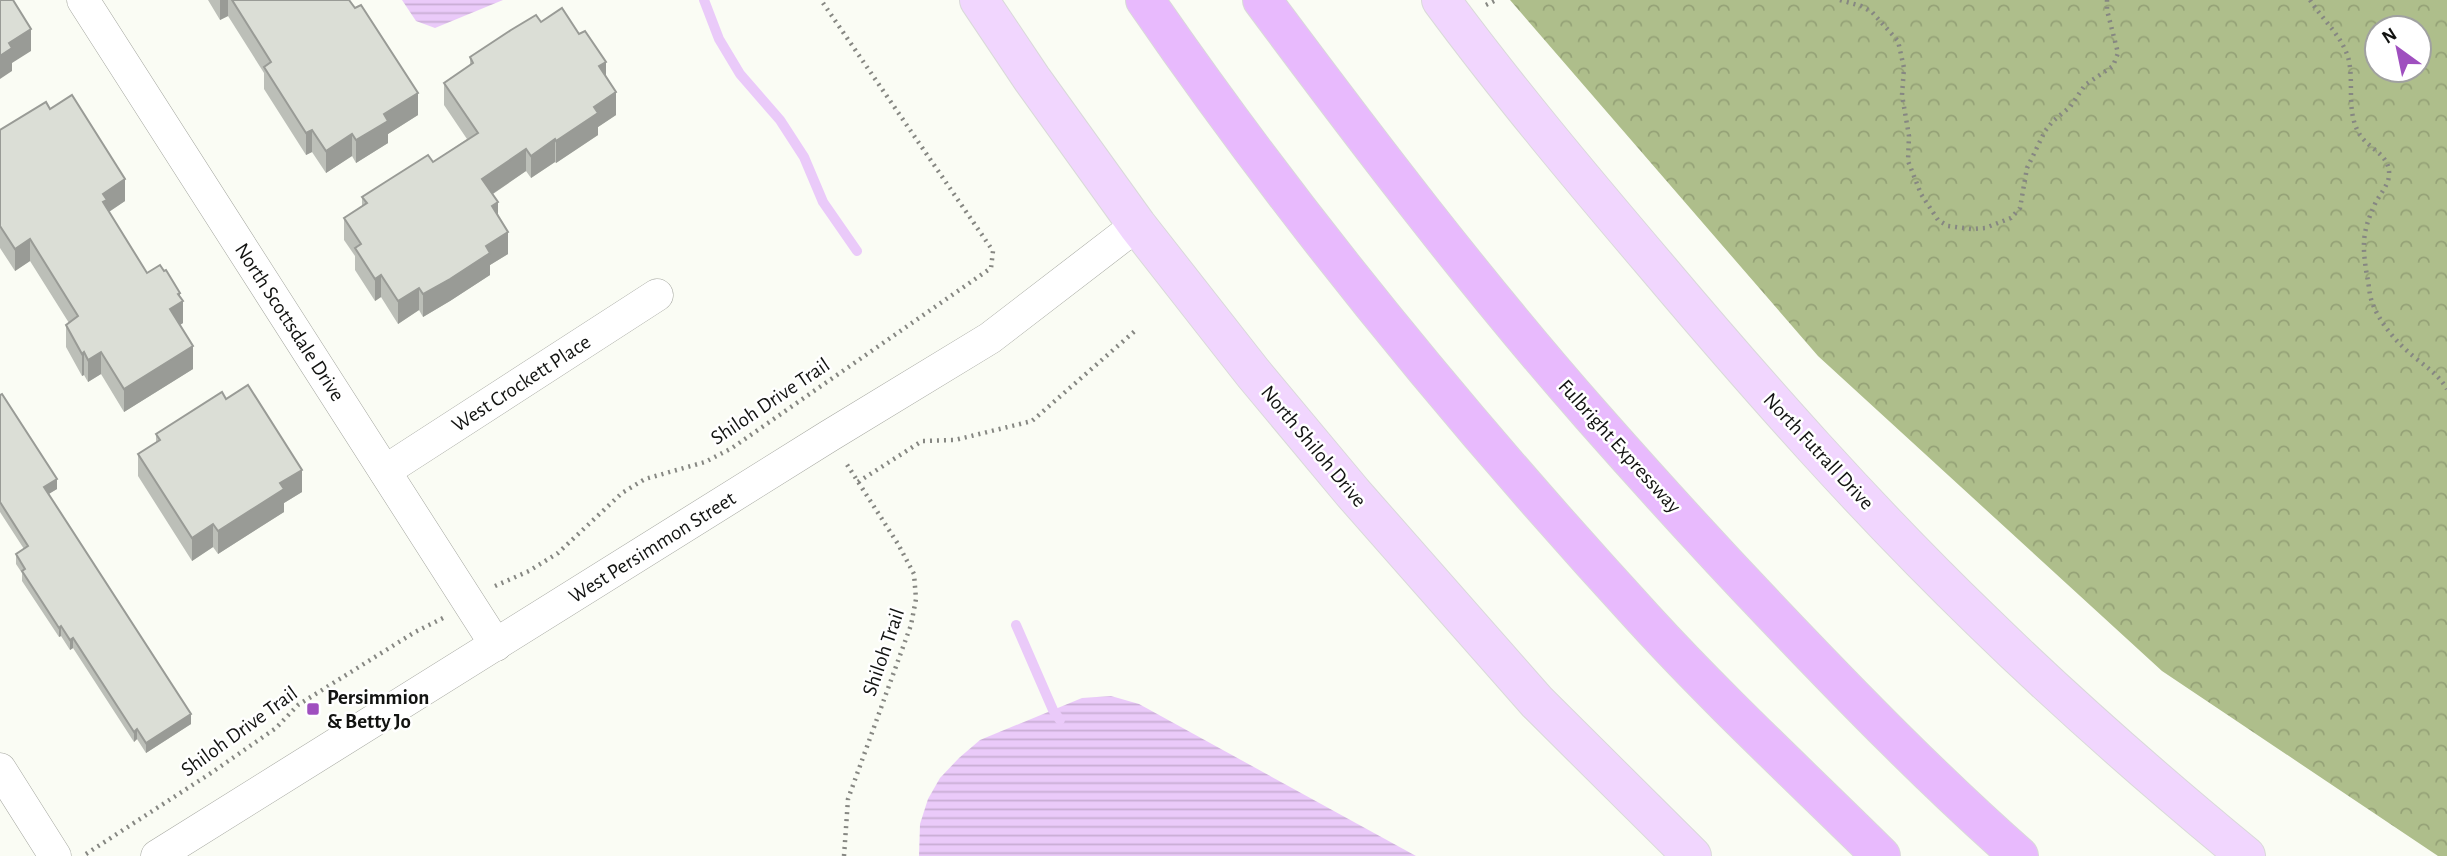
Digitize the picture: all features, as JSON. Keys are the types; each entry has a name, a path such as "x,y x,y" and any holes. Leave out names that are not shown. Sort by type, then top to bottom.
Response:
{"highway":[{"path":"1145,0 1269,171 1380,313 1515,474 1646,621 1881,856"},
{"name":"Fulbright Expressway","path":"1262,0 1457,254 1590,414 1832,676 2019,856"}],"main road":[{"name":"North Shiloh Drive","path":"979,0 1137,225 1253,373 1353,493 1537,702 1692,856"},
{"name":"North Futrall Drive","path":"1441,0 1579,175 1746,372 1890,528 1980,620 2096,727 2246,856"}],"street":[{"name":"North Scottsdale Drive","path":"83,0 496,645"},
{"name":"West Persimmon Street","path":"157,856 990,338 1137,225"},
{"name":"West Crockett Place","path":"385,471 657,295"},
{"path":"0,769 55,856"}],"path":[{"name":"Shiloh Drive Trail","path":"82,856 200,781 276,728 298,705 415,632 558,553 622,493 645,479 705,463 732,448 991,268 993,251 821,0"},
{"path":"1840,0 1872,12 1898,41 1904,68 1902,95 1909,136 1908,161 1932,214 1948,226 1971,229 1986,228 2011,218 2020,208 2027,168 2045,131 2070,107 2085,85 2113,66 2118,52 2107,0"},
{"path":"2310,0 2348,56 2349,96 2359,134 2379,152 2390,173 2362,236 2371,301 2387,329 2412,356 2433,371 2447,389"},
{"path":"858,482 922,441 955,440 1032,421 1136,330"},
{"name":"Shiloh Trail","path":"829,436 898,544 914,574 916,599 911,625 848,799 844,856"}],"green space":[{"path":"1510,0 2447,0 2447,856 2438,856 2162,671 1818,356"}],"shaded area":[{"path":"402,0 503,0 435,28 416,21"},
{"path":"1111,696 1139,704 1416,856 919,856 920,824 928,799 940,778 980,740 1082,698"}],"building":[{"path":"0,0 13,0 31,29 9,43 12,48 0,56"},
{"path":"232,0 349,0 355,8 361,5 418,93 384,114 388,121 356,140 352,134 326,151 312,130 306,133 264,67 271,62"},
{"path":"562,8 579,34 585,31 606,62 599,66 616,92 594,107 598,113 556,141 555,139 531,156 526,149 482,179 498,202 492,206 508,232 486,246 490,253 450,279 423,294 419,288 398,301 381,275 375,279 355,248 361,244 344,218 367,203 362,197 387,181 428,155 433,162 478,133 444,83 473,63 470,57 511,30 536,15 541,22"},
{"path":"72,95 125,179 103,194 107,200 103,202 147,273 160,265 166,270 183,301 170,309 193,346 124,389 101,352 88,360 84,352 82,354 66,325 78,316 30,239 15,249 0,226 0,130 46,102 50,109"},
{"path":"248,385 302,470 280,483 284,489 218,531 213,524 192,538 138,454 160,440 156,434 222,392 226,399"},
{"path":"2,394 57,479 44,487 191,714 146,743 137,729 134,732 73,638 70,640 61,626 59,628 22,571 25,569 16,554 28,546 0,502"}],"waterway":[{"path":"704,0 719,39 740,74 780,120 804,157 823,202 857,251"},
{"path":"1016,625 1053,710 1060,720"}],"place":[{"name":"Persimmion & Betty Jo","path":"313,709"}]}
